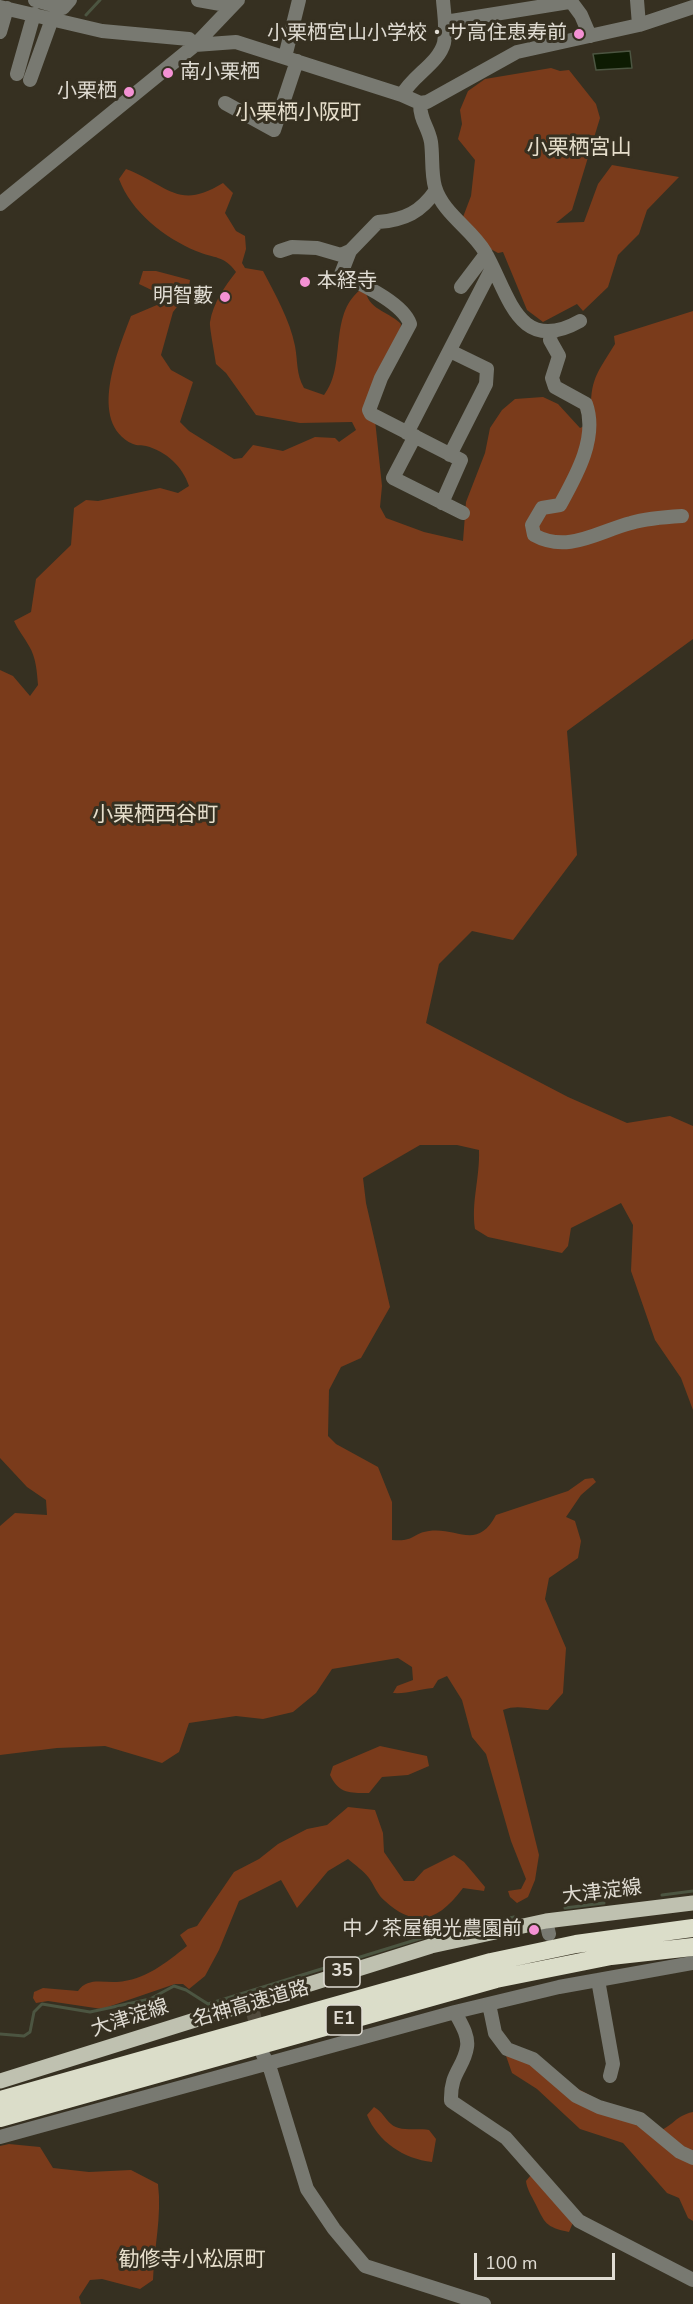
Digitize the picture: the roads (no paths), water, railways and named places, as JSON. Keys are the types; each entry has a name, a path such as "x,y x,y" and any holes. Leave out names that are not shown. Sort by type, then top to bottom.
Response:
{"highway":[{"name":"名神高速道路","path":"0,2100 491,1962 598,1940 693,1928"},
{"name":"名神高速道路","path":"0,2118 496,1978 600,1958 693,1947"}],"main road":[{"name":"大津淀線","path":"0,2081 251,2007 431,1946 693,1903"}],"street":[{"path":"35,0 63,8 70,0"},
{"path":"198,0 235,3"},
{"path":"225,103 274,130 291,59 299,0"},
{"path":"402,95 410,81 433,62 444,45 443,0"},
{"path":"637,0 639,26"},
{"path":"445,22 570,1 581,15 590,36"},
{"path":"0,204 195,45 235,3"},
{"path":"0,32 3,8 102,31 189,39 195,45 236,42 402,95 420,103 427,102 517,52 639,26 693,7"},
{"path":"17,74 34,14"},
{"path":"30,80 52,19"},
{"path":"420,103 420,117 430,138 436,190 456,220 486,254 514,311 525,323 539,331 551,333 561,331 580,321"},
{"path":"280,251 292,247 317,248 341,255 350,251 378,222 412,215 436,190"},
{"path":"350,251 342,274 362,284 406,314 410,324 381,378 369,410 371,414 461,460 442,503"},
{"path":"461,287 486,254"},
{"path":"463,513 393,478 450,351 492,268"},
{"path":"551,333 550,340 559,356 552,378 555,387 586,404 590,416 581,467 560,505 542,508 532,525 534,535 547,543 574,541 598,537 629,523 682,516"},
{"path":"450,351 487,369 486,384 450,455"},
{"path":"0,2137 266,2060 489,2004 559,1983 598,1980 693,1963"},
{"path":"598,1980 613,2064 610,2076"},
{"path":"489,2004 495,2033 507,2049 533,2059 576,2096 640,2120 680,2152 693,2157"},
{"path":"455,2012 466,2036 467,2047 451,2084 451,2101 506,2139 579,2221 693,2280"},
{"path":"266,2060 308,2189 334,2229 365,2266 484,2304"}],"waterway":[{"path":"86,15 100,0"},
{"path":"662,1895 693,1891"},
{"path":"565,1908 604,1903"},
{"path":"0,2034 24,2036 30,2032 34,2012 42,2004 90,2012 150,1999 174,1986 186,1990 208,2004 425,1937 514,1917"}],"tunnel":[{"path":"253,2012 259,2036"}],"place":[{"name":"小栗栖宮山小学校・サ高住恵寿前","path":"579,34"},
{"name":"南小栗栖","path":"168,73"},
{"name":"小栗栖","path":"129,92"},
{"name":"本経寺","path":"305,282"},
{"name":"明智藪","path":"225,297"},
{"name":"中ノ茶屋観光農園前","path":"534,1930"}],"district":[{"name":"小栗栖小阪町","path":"298,114"},
{"name":"小栗栖宮山","path":"579,149"},
{"name":"小栗栖西谷町","path":"155,816"},
{"name":"勧修寺小松原町","path":"192,2261"}]}
